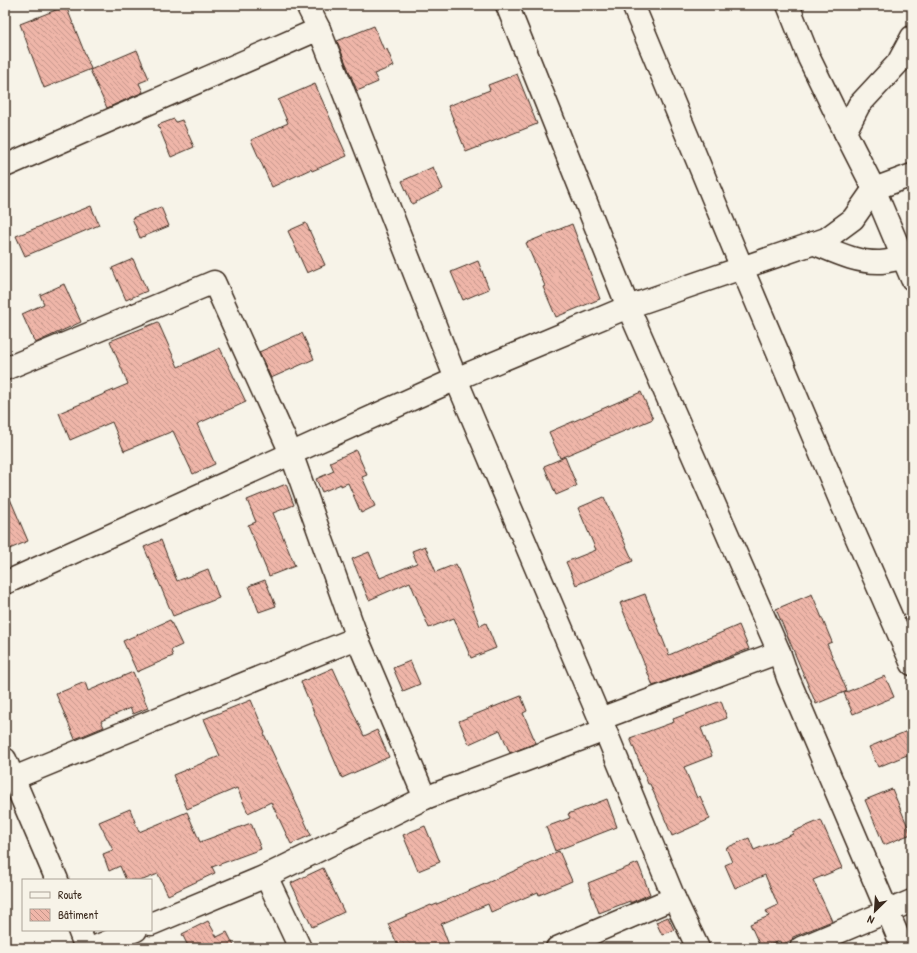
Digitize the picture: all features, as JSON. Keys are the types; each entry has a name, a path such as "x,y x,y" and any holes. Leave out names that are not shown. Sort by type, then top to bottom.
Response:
{"street":[{"path":"307,5 319,29 456,379 603,725 674,898 698,948"},
{"path":"507,5 628,307 779,652 788,678 903,948"},
{"path":"633,5 844,509 912,664"},
{"path":"788,5 809,58 907,257 912,279"},
{"path":"5,166 319,29"},
{"path":"845,132 860,105 898,63 912,37"},
{"path":"5,583 456,379 628,307 826,239 853,219 874,189 912,175"},
{"path":"813,243 854,259 881,262 907,257"},
{"path":"5,369 214,282 291,453 357,638 425,798"},
{"path":"57,879 10,769 181,709 357,638"},
{"path":"152,924 266,876 425,798 779,652"},
{"path":"266,876 300,948"},
{"path":"557,948 674,898"},
{"path":"801,948 912,901"},
{"path":"79,931 86,948"},
{"path":"93,948 134,931"}],"building":[{"path":"66,6 91,69 44,88 20,24"},
{"path":"374,26 384,50 387,49 394,66 374,74 378,82 357,91 337,41"},
{"path":"137,50 149,79 139,83 143,92 107,108 90,70"},
{"path":"517,74 537,124 466,152 448,106 490,90 488,85"},
{"path":"315,84 347,156 312,171 311,169 272,187 251,140 288,123 278,100"},
{"path":"174,119 176,122 182,120 194,147 171,157 158,125"},
{"path":"433,167 443,189 412,204 402,181"},
{"path":"91,206 99,225 25,256 16,236"},
{"path":"161,207 169,226 140,238 132,218"},
{"path":"306,223 325,265 307,273 288,231"},
{"path":"572,224 600,299 556,317 543,287 545,286 526,243"},
{"path":"133,259 147,291 126,300 112,268"},
{"path":"478,261 489,289 463,300 451,272"},
{"path":"64,284 81,322 35,343 22,314 44,304 40,295"},
{"path":"158,322 178,367 220,348 246,402 197,424 215,464 193,474 173,431 124,451 112,422 70,440 59,413 128,384 110,341"},
{"path":"302,333 314,359 271,378 259,352"},
{"path":"641,392 653,419 560,458 549,432"},
{"path":"356,450 367,475 362,477 375,506 361,513 348,483 341,486 341,484 322,492 316,479 334,471 330,462"},
{"path":"565,457 577,486 556,495 544,466"},
{"path":"286,484 294,505 273,513 295,566 269,576 248,525 256,522 247,500"},
{"path":"5,487 28,541 5,551"},
{"path":"604,497 633,561 576,585 566,562 596,550 578,508"},
{"path":"161,540 177,581 208,569 219,598 173,616 144,547"},
{"path":"425,546 436,572 456,564 480,626 486,623 496,648 471,658 454,618 429,628 410,582 369,600 352,559 369,552 380,578 417,563 412,551"},
{"path":"265,580 276,606 259,612 249,586"},
{"path":"645,594 669,655 739,625 749,649 653,686 620,603"},
{"path":"812,594 832,642 827,644 847,691 816,704 776,609"},
{"path":"170,620 182,645 171,650 173,656 137,672 123,641"},
{"path":"410,661 420,684 403,691 393,668"},
{"path":"333,668 364,736 377,730 389,757 342,778 301,682"},
{"path":"133,672 148,708 133,714 130,708 101,721 104,727 75,739 56,694 85,682 88,691"},
{"path":"885,676 894,697 853,714 844,693"},
{"path":"521,696 527,711 523,713 536,743 510,753 500,730 469,744 459,721"},
{"path":"251,700 265,733 264,734 311,835 291,844 271,802 248,813 237,788 187,809 173,775 220,756 204,719"},
{"path":"721,701 727,718 701,728 712,756 684,767 697,798 700,796 710,819 672,836 650,784 648,784 630,738 674,722 673,719"},
{"path":"912,729 912,753 878,767 869,747"},
{"path":"892,789 911,834 884,845 865,800"},
{"path":"607,799 617,827 555,851 546,827 570,818 568,814"},
{"path":"130,809 139,832 187,812 200,842 251,823 261,849 212,867 215,873 168,895 158,874 146,879 126,879 120,866 109,871 103,854 113,850 99,822"},
{"path":"821,820 842,868 813,880 832,921 793,937 792,940 781,945 780,941 761,948 750,924 769,916 766,911 778,905 765,875 735,888 725,865 732,862 726,848 749,838 754,850 793,834 792,832"},
{"path":"425,826 440,862 418,871 403,835"},
{"path":"559,851 572,881 539,895 538,892 491,912 488,904 441,924 450,948 399,948 388,924 431,905 432,906 478,887"},
{"path":"638,863 650,894 630,903 630,901 599,913 588,883"},
{"path":"323,868 344,912 312,927 291,883"},
{"path":"668,917 674,930 662,935 656,922"},
{"path":"208,921 217,937 227,932 235,948 189,948 182,934"}]}
